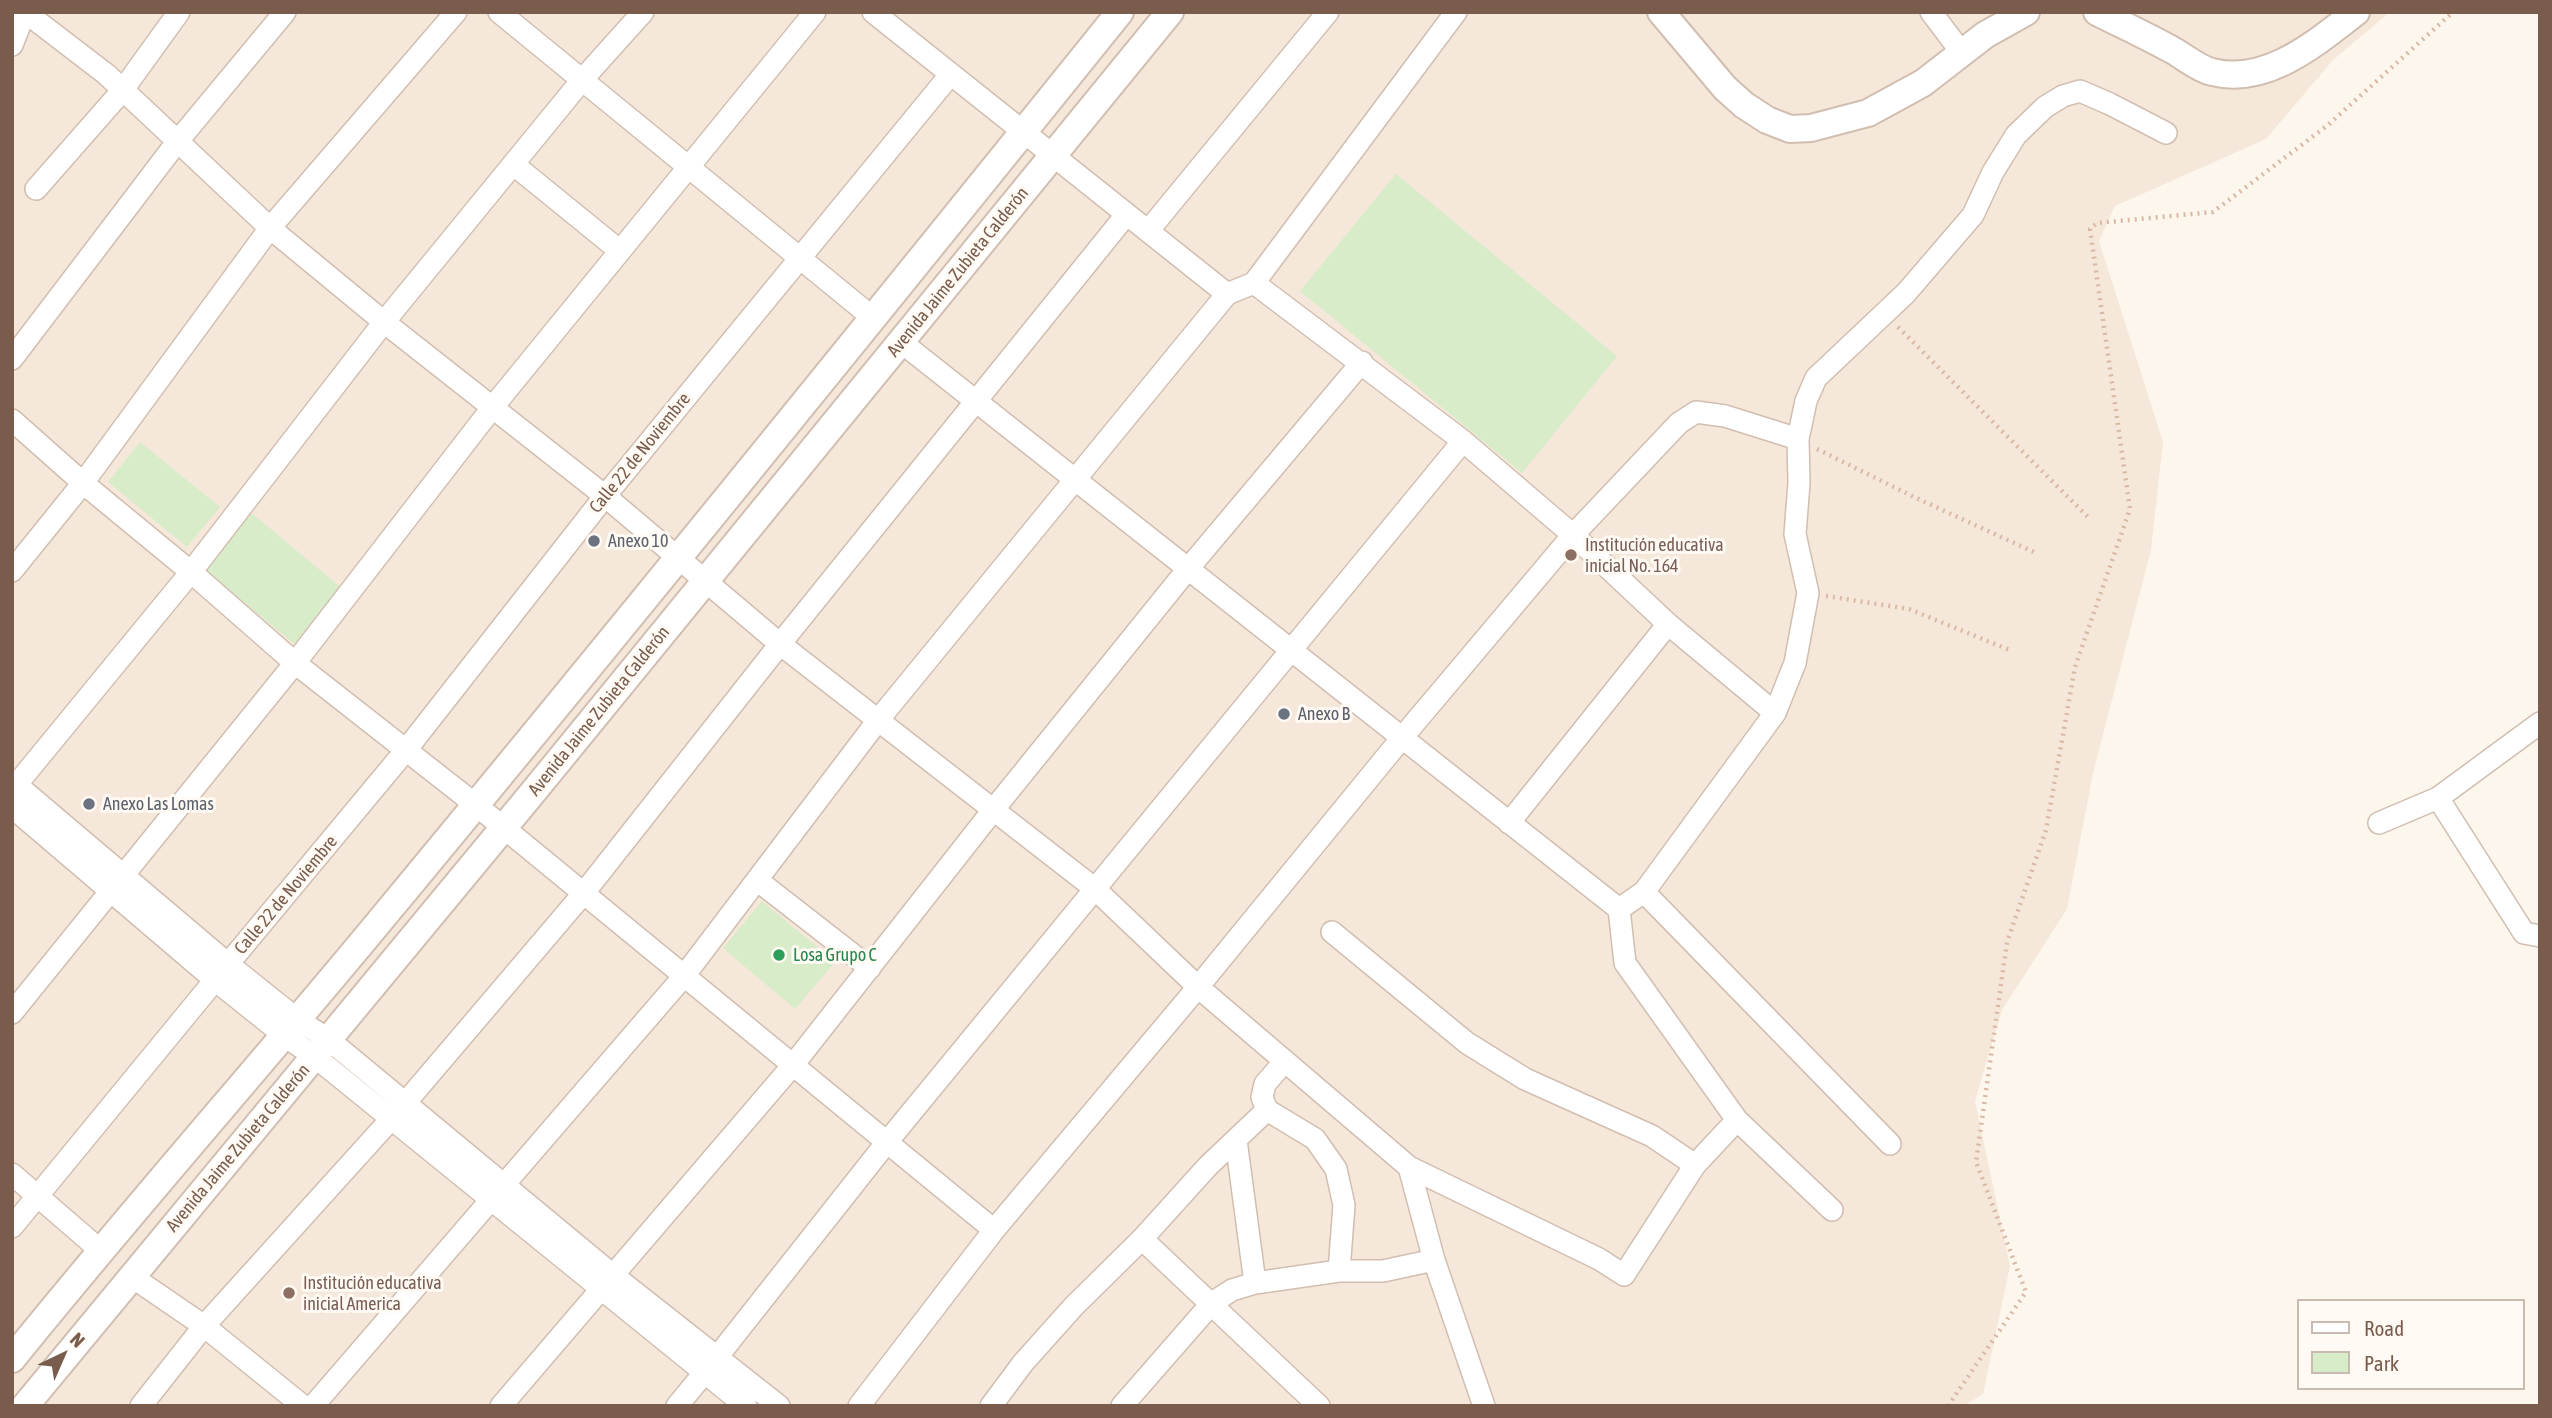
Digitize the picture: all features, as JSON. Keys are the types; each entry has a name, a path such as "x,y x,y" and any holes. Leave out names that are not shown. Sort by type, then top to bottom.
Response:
{"street":[{"path":"12,45 25,12 49,19 122,91 270,228 384,322 605,496 780,644 1094,888 1198,987 1409,1167 1600,1259 1624,1275 1695,1165 1737,1120"},
{"path":"36,189 122,91 179,12"},
{"path":"12,359 177,142 285,12"},
{"path":"12,571 83,484 270,228 456,12"},
{"path":"499,12 872,317"},
{"path":"222,972 124,873 15,782 191,572 384,322 582,80 643,12"},
{"path":"12,1013 295,663 492,408 815,12"},
{"path":"873,12 1227,294"},
{"name":"Avenida Jaime Zubieta Calderón","path":"12,1359 100,1250 291,1028 476,805 1120,12"},
{"name":"Avenida Jaime Zubieta Calderón","path":"25,1406 504,828 1170,12"},
{"path":"1148,231 1328,12"},
{"path":"313,1406 684,976 879,719 1227,294 1254,282 1456,12"},
{"path":"1661,12 1725,88 1767,120 1790,129 1811,128 1868,113 1923,83 1985,35 2026,12"},
{"path":"1931,12 1962,52"},
{"path":"2097,12 2140,32 2211,72 2245,74 2275,65 2305,51 2357,12"},
{"name":"Calle 22 de Noviembre","path":"12,1227 406,750 605,496 950,75"},
{"path":"1619,909 1644,892 1775,713 1795,663 1808,593 1795,534 1799,483 1798,439 1806,401 1816,378 1906,293 1973,215 1993,172 2015,135 2045,107 2063,96 2080,91 2166,133"},
{"path":"513,164 620,251"},
{"path":"406,1102 583,894 780,644 1126,215"},
{"path":"1254,282 1464,441 1573,535 1668,624 1775,713"},
{"path":"901,342 1619,909 1625,963 1737,1120 1832,1210"},
{"path":"501,1406 793,1065 1187,569 1362,362"},
{"path":"859,1406 994,1230 1198,987 1401,738 1573,535 1679,423 1696,412 1725,416 1798,439"},
{"path":"12,420 83,484 191,572 295,663 476,805 994,1230"},
{"path":"677,1406 1094,888 1464,441"},
{"path":"1509,824 1668,624"},
{"path":"2379,823 2438,798 2540,723"},
{"path":"2438,798 2524,933 2540,936"},
{"path":"12,807 110,891 222,972 291,1028 406,1102 499,1192 608,1282 712,1364 779,1406"},
{"path":"757,880 870,968"},
{"path":"1644,892 1890,1144"},
{"path":"1332,932 1467,1043 1525,1079 1652,1136 1695,1165"},
{"path":"321,1047 392,1118 499,1192"},
{"path":"1285,1061 1265,1084 1262,1097 1267,1110 1315,1139 1336,1169 1344,1205 1339,1271"},
{"path":"991,1406 1023,1363 1074,1306 1267,1110"},
{"path":"141,1406 204,1326 392,1118"},
{"path":"1236,1140 1255,1283"},
{"path":"1409,1167 1434,1260 1484,1406"},
{"path":"12,1174 100,1250"},
{"path":"1142,1239 1319,1406"},
{"path":"1122,1406 1212,1303 1232,1290 1255,1283 1339,1271 1383,1271 1434,1260"},
{"path":"131,1276 204,1326 303,1406"},
{"path":"712,1364 746,1406"}],"path":[{"path":"1948,1406 2026,1292 1976,1162 2007,942 2046,830 2075,667 2130,509 2090,229 2097,223 2213,212 2328,125 2453,12"},
{"path":"1885,314 2088,517"},
{"path":"1798,439 1914,497 2036,552"},
{"path":"1808,593 1909,609 2012,651"}],"shaded area":[{"path":"12,12 2390,12 2333,60 2266,139 2115,206 2099,241 2163,442 2151,550 2093,773 2067,909 2002,1010 1975,1101 2010,1266 1983,1394 1964,1406 12,1406"}],"green space":[{"path":"1396,174 1617,356 1522,473 1300,291"},
{"path":"140,442 220,507 187,547 108,482"},
{"path":"249,511 344,590 297,646 202,568"},
{"name":"Losa Grupo C","path":"762,901 835,962 795,1009 723,948"}],"place":[{"name":"Anexo 10","path":"594,541"},
{"name":"Institución educativa inicial No. 164","path":"1571,555"},
{"name":"Anexo B","path":"1284,714"},
{"name":"Anexo Las Lomas","path":"89,804"},
{"name":"Losa Grupo C","path":"779,955"},
{"name":"Institución educativa inicial America","path":"289,1293"}]}
